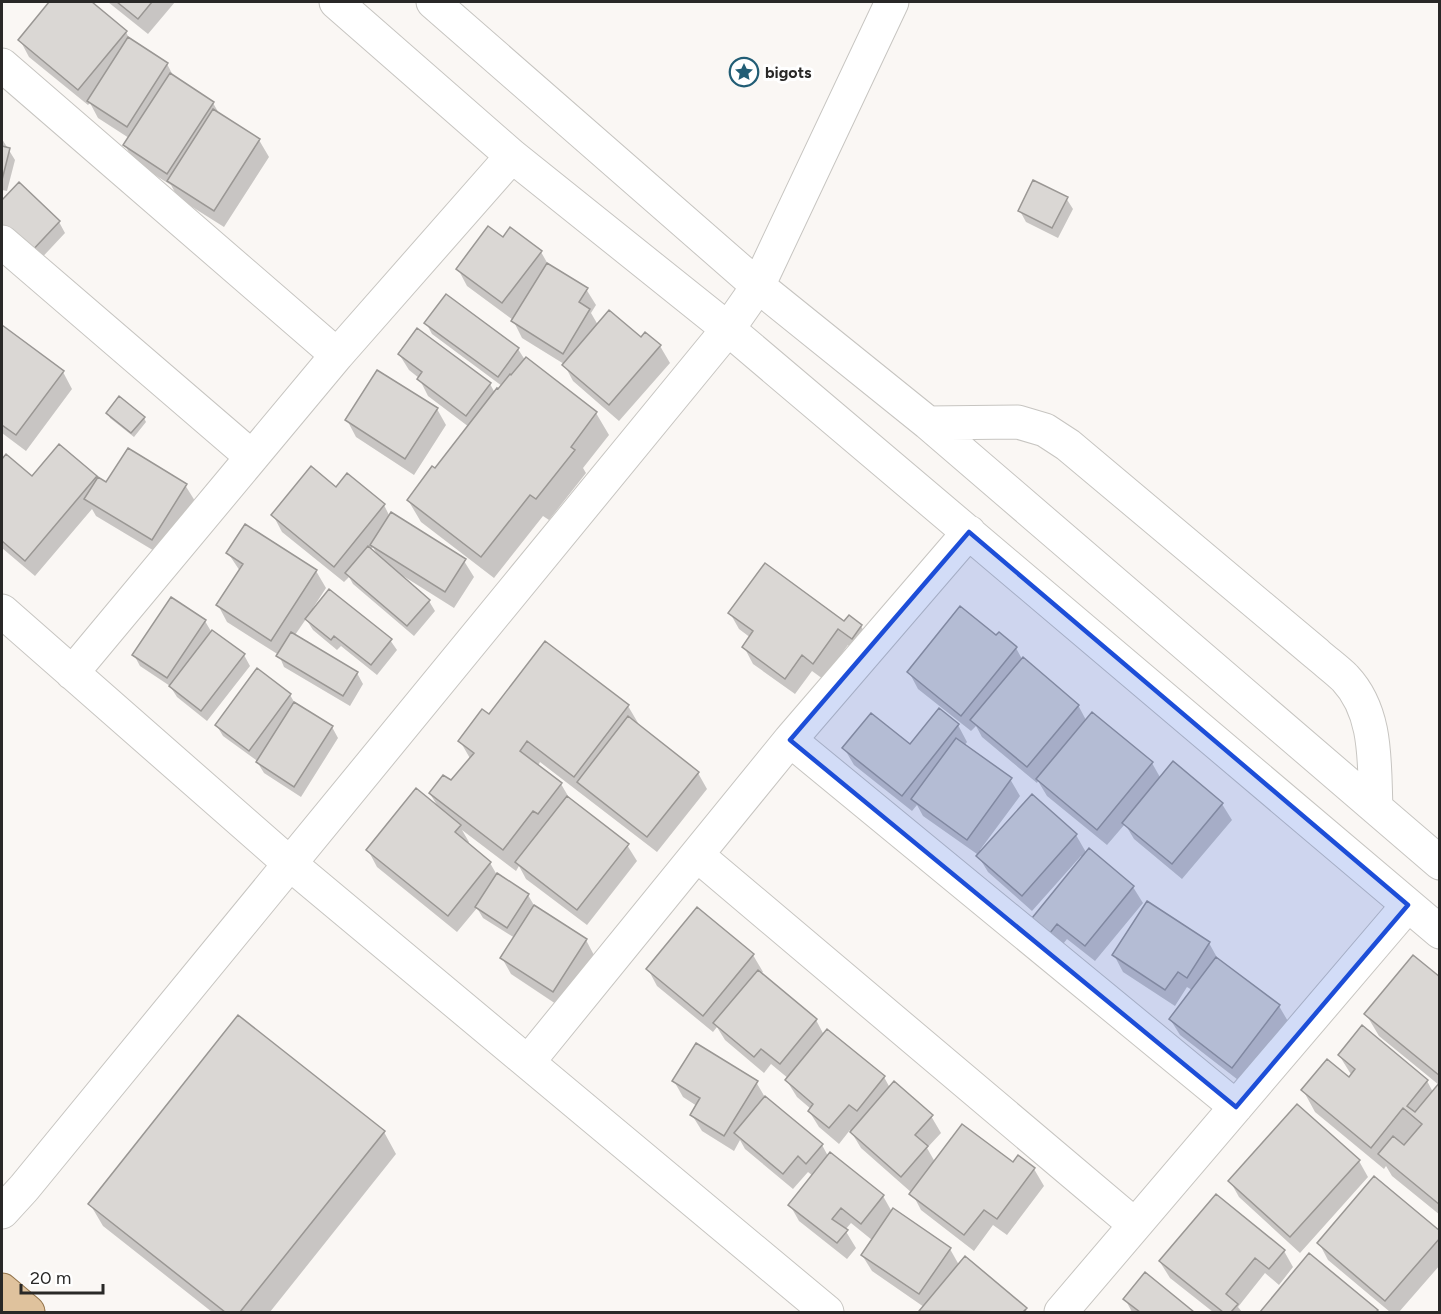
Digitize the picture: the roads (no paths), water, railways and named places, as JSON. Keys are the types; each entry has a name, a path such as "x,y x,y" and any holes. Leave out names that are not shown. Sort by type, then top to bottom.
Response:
{"main road":[{"path":"2,1290 28,1312"}],"street":[{"path":"336,2 512,156 728,329 1440,932"},
{"path":"433,2 758,286 928,423 1440,863"},
{"path":"2,1212 728,329 758,286 892,2"},
{"path":"2,64 337,356"},
{"path":"72,673 337,356 512,156"},
{"path":"2,242 252,457"},
{"path":"928,423 1018,422 1045,430 1068,446 1331,666 1346,679 1362,703 1372,729 1376,808"},
{"path":"528,1062 790,740 969,532"},
{"path":"2,611 289,862 827,1312"},
{"path":"790,740 1236,1107"},
{"path":"697,855 1135,1225"},
{"path":"1061,1312 1408,905"}],"place":[{"name":"bigots","path":"744,72"}]}
